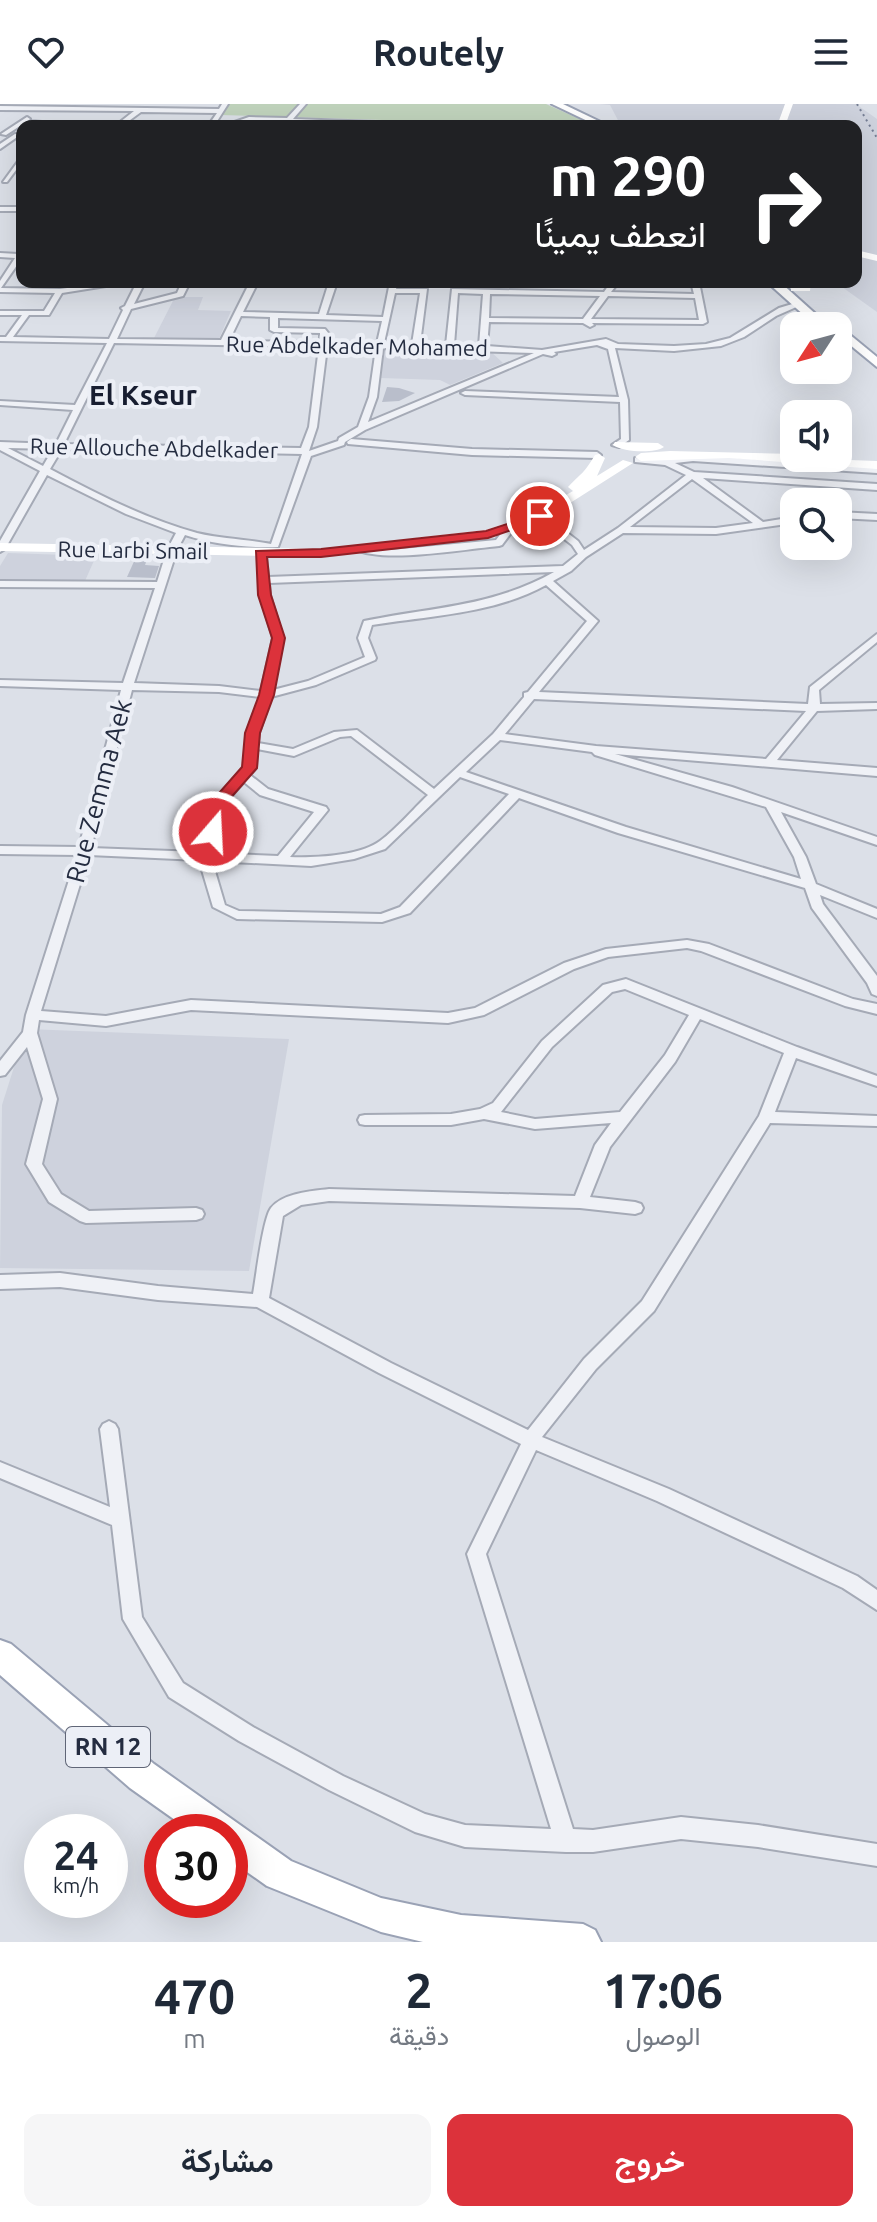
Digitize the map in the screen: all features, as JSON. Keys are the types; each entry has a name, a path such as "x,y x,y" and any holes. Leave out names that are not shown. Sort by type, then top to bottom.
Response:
{"main road":[{"path":"556,104 592,120"},
{"path":"786,288 808,312"},
{"path":"787,288 817,312"},
{"path":"852,341 877,363"},
{"path":"852,352 877,373"},
{"path":"270,550 335,546 495,526 529,514 590,477 600,449 617,445 780,453"},
{"path":"270,550 360,549 509,529 540,516 635,460 637,449 617,445"},
{"path":"598,456 611,463 679,453 877,465"},
{"path":"852,460 877,465"},
{"name":"Rue Larbi Smail","path":"0,548 270,550"},
{"name":"RN 12","path":"0,1655 142,1776 196,1814"},
{"path":"248,1852 279,1874 381,1915 461,1933 583,1942"}],"street":[{"path":"0,108 45,109 78,104"},
{"path":"288,120 303,104"},
{"path":"60,106 222,106"},
{"path":"127,120 146,108"},
{"path":"25,120 45,109"},
{"path":"16,126 4,134 16,135"},
{"path":"16,262 0,288 60,291 82,288"},
{"path":"0,548 59,446 137,288"},
{"path":"125,308 180,294 183,288"},
{"path":"224,343 251,288"},
{"path":"322,317 331,288"},
{"path":"362,428 373,397 379,350 393,288"},
{"path":"405,288 424,291 416,346"},
{"path":"585,321 611,288"},
{"path":"487,320 703,322 696,288"},
{"path":"345,442 362,428 547,353 608,344 722,338 767,313 783,288"},
{"path":"0,313 46,313 60,291"},
{"path":"450,347 455,291 698,296"},
{"path":"483,348 487,292"},
{"path":"608,344 722,343 751,330 782,307 799,304"},
{"path":"4,339 27,313"},
{"path":"238,314 387,319"},
{"path":"274,315 274,330 322,331 325,334 324,345 316,386 313,427 270,550 265,595 278,638 266,695 253,733 250,768 220,801 204,856 215,900 224,911 237,915 382,918 405,910 419,899 517,793"},
{"path":"585,321 608,344 624,400 625,440 617,445"},
{"name":"Rue Abdelkader Mohamed","path":"4,339 416,346 547,353"},
{"path":"345,442 465,393 547,353"},
{"path":"465,393 624,400"},
{"path":"0,403 79,408"},
{"path":"345,442 472,452 598,456"},
{"name":"Rue Allouche Abdelkader","path":"0,446 305,452 345,442"},
{"path":"0,446 148,521 229,545 270,550"},
{"path":"635,460 666,462 693,458 877,465"},
{"path":"666,462 692,475 762,525"},
{"path":"0,683 219,689 266,695 366,663 371,658 363,638 368,623 499,602 548,582 692,475 877,487"},
{"path":"540,516 575,543 583,555"},
{"path":"852,516 877,517"},
{"path":"621,530 716,531 780,522"},
{"name":"Rue Zemma Aek","path":"30,1033 84,851 127,688 172,550 181,533"},
{"path":"265,580 568,569"},
{"path":"0,850 311,862 354,855 381,846 497,736 528,695 593,621 548,582"},
{"path":"0,584 160,585"},
{"path":"770,762 814,708 814,689 877,637"},
{"path":"528,695 814,708 877,706"},
{"path":"252,745 294,753 338,734 353,732 435,795"},
{"path":"497,736 596,749 877,772"},
{"path":"596,749 599,753 728,790 877,841"},
{"path":"459,773 622,830 808,885 877,914"},
{"path":"245,777 264,792 322,810 281,860"},
{"path":"772,807 800,857 817,905 874,982 877,991"},
{"path":"33,1015 106,1021 191,1005 448,1018 479,1012 593,957 619,950 687,944 704,947 850,1003 877,1009"},
{"path":"486,1114 498,1107 547,1044 608,988 636,986 792,1051 877,1081"},
{"path":"580,1202 603,1145 670,1058 697,1012"},
{"path":"0,1071 30,1033"},
{"path":"30,1033 50,1099 34,1164 55,1198 86,1217 196,1214"},
{"path":"566,1841 476,1554 537,1429 590,1364 648,1306 766,1117 792,1051"},
{"path":"365,1120 456,1118 486,1114 535,1124 623,1117"},
{"path":"766,1117 877,1121"},
{"path":"260,1301 276,1213 286,1203 297,1199 329,1195 580,1202 635,1208"},
{"path":"0,1282 60,1280 158,1293 260,1301 385,1368 533,1441 663,1495 850,1582 877,1601"},
{"path":"109,1429 133,1619 176,1690 272,1748 423,1824 465,1836 593,1841 681,1828 758,1836 877,1855"},
{"path":"0,1470 121,1520"}],"shaded area":[{"path":"600,104 856,104 877,119 877,312 843,288 862,288 862,120 618,120 610,105"},
{"path":"175,297 203,297 198,310 231,311 218,341 153,340"},
{"path":"384,349 490,351 503,363 450,385 440,380 381,378"},
{"path":"8,553 96,556 85,581 0,580 0,566"},
{"path":"26,1029 289,1039 249,1271 0,1268 2,1105"}],"green space":[{"path":"230,104 546,104 582,120 381,120 220,115"}],"building":[{"path":"387,387 415,393 399,401 382,402"},
{"path":"136,557 148,557 145,565 159,566 155,578 127,577"}],"railway":[{"path":"857,104 877,138"}],"district":[{"name":"El Kseur","path":"143,395"}],"route":[{"path":"213,832 220,801 250,768 253,733 259,722 278,638 265,595 261,553 321,553 488,534 540,516"}]}
